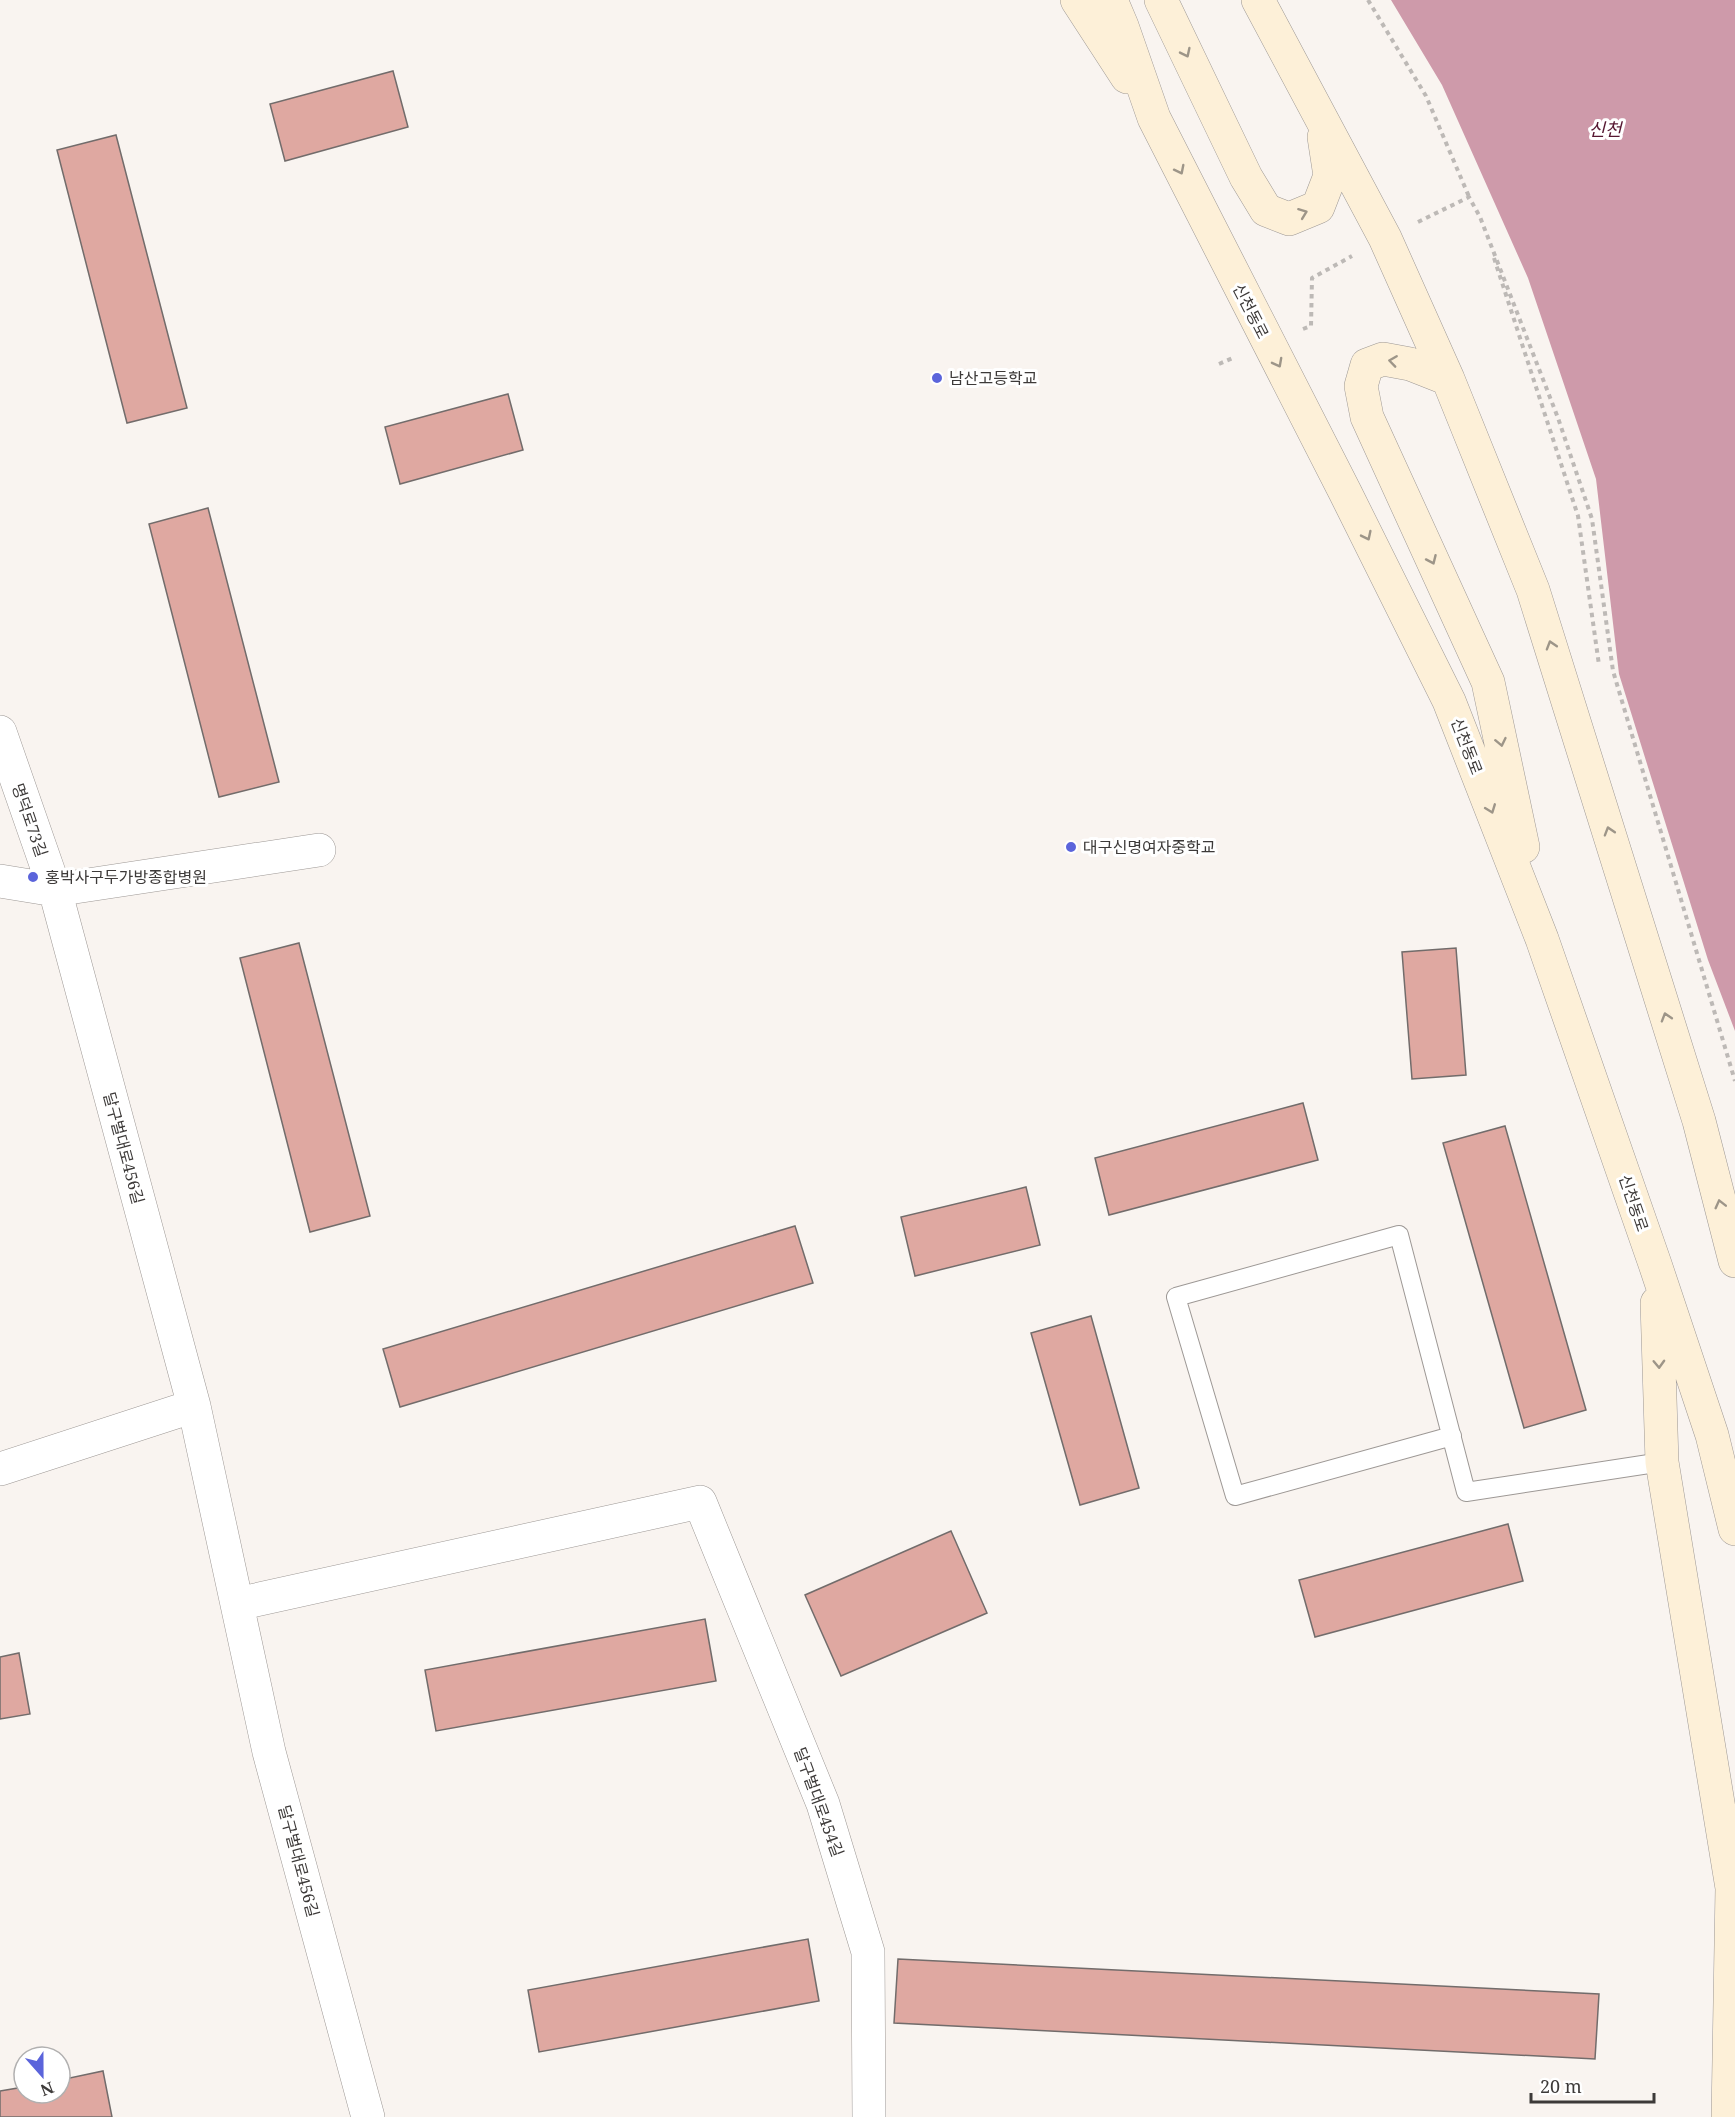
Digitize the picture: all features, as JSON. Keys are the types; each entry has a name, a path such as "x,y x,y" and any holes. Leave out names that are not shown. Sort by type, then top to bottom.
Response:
{"main road":[{"path":"1077,0 1154,118"},
{"name":"신천동로","path":"1111,0 1154,118 1449,701 1542,939 1655,1264 1712,1435 1735,1529"},
{"path":"1161,0 1246,177 1266,210 1289,219 1318,207 1330,176 1320,116"},
{"path":"1258,0 1385,238 1448,379 1533,590 1699,1121 1735,1261"},
{"path":"1448,379 1410,364 1383,359 1367,366 1361,386 1367,417 1488,682 1542,939"},
{"path":"1655,1264 1662,1462 1732,1888 1732,2060 1728,2117"}],"street":[{"name":"명덕로73길","path":"0,732 54,890"},
{"path":"0,881 54,890 319,850"},
{"name":"달구벌대로456길","path":"54,890 194,1406 269,1752 368,2117"},
{"path":"0,1469 194,1406"},
{"name":"달구벌대로454길","path":"237,1604 700,1502 823,1804 868,1952 869,2117"}],"lane":[{"path":"1452,1436 1235,1496 1176,1297 1399,1235 1452,1436 1466,1492 1662,1462"}],"path":[{"path":"1368,0 1426,96 1468,197 1480,217 1578,516 1600,675"}],"water":[{"name":"신천","path":"1391,0 1735,0 1735,1031 1708,960 1619,674 1596,479 1528,278 1442,85"}],"building":[{"path":"393,71 408,127 285,161 270,104"},
{"path":"116,135 187,408 127,423 57,150"},
{"path":"508,394 523,450 400,484 385,427"},
{"path":"208,508 279,782 219,797 149,524"},
{"path":"299,943 370,1216 310,1232 240,958"},
{"path":"1456,948 1466,1075 1412,1079 1402,952"},
{"path":"1303,1103 1318,1160 1109,1215 1095,1158"},
{"path":"1505,1126 1586,1410 1524,1428 1443,1143"},
{"path":"1026,1187 1040,1245 915,1276 901,1217"},
{"path":"795,1226 813,1283 400,1407 383,1349"},
{"path":"1091,1316 1139,1488 1080,1505 1031,1333"},
{"path":"1508,1524 1523,1581 1315,1637 1299,1580"},
{"path":"951,1531 987,1613 841,1676 805,1595"},
{"path":"705,1619 716,1681 436,1731 425,1670"},
{"path":"19,1653 30,1714 0,1719 0,1657"},
{"path":"808,1939 819,2001 539,2052 528,1990"},
{"path":"898,1959 1599,1994 1595,2059 894,2023"},
{"path":"103,2071 112,2117 0,2117 0,2091 12,2089 12,2105 72,2105 72,2077"}],"place":[{"name":"남산고등학교","path":"937,378"},
{"name":"대구신명여자중학교","path":"1071,847"},
{"name":"홍박사구두가방종합병원","path":"33,877"}]}
